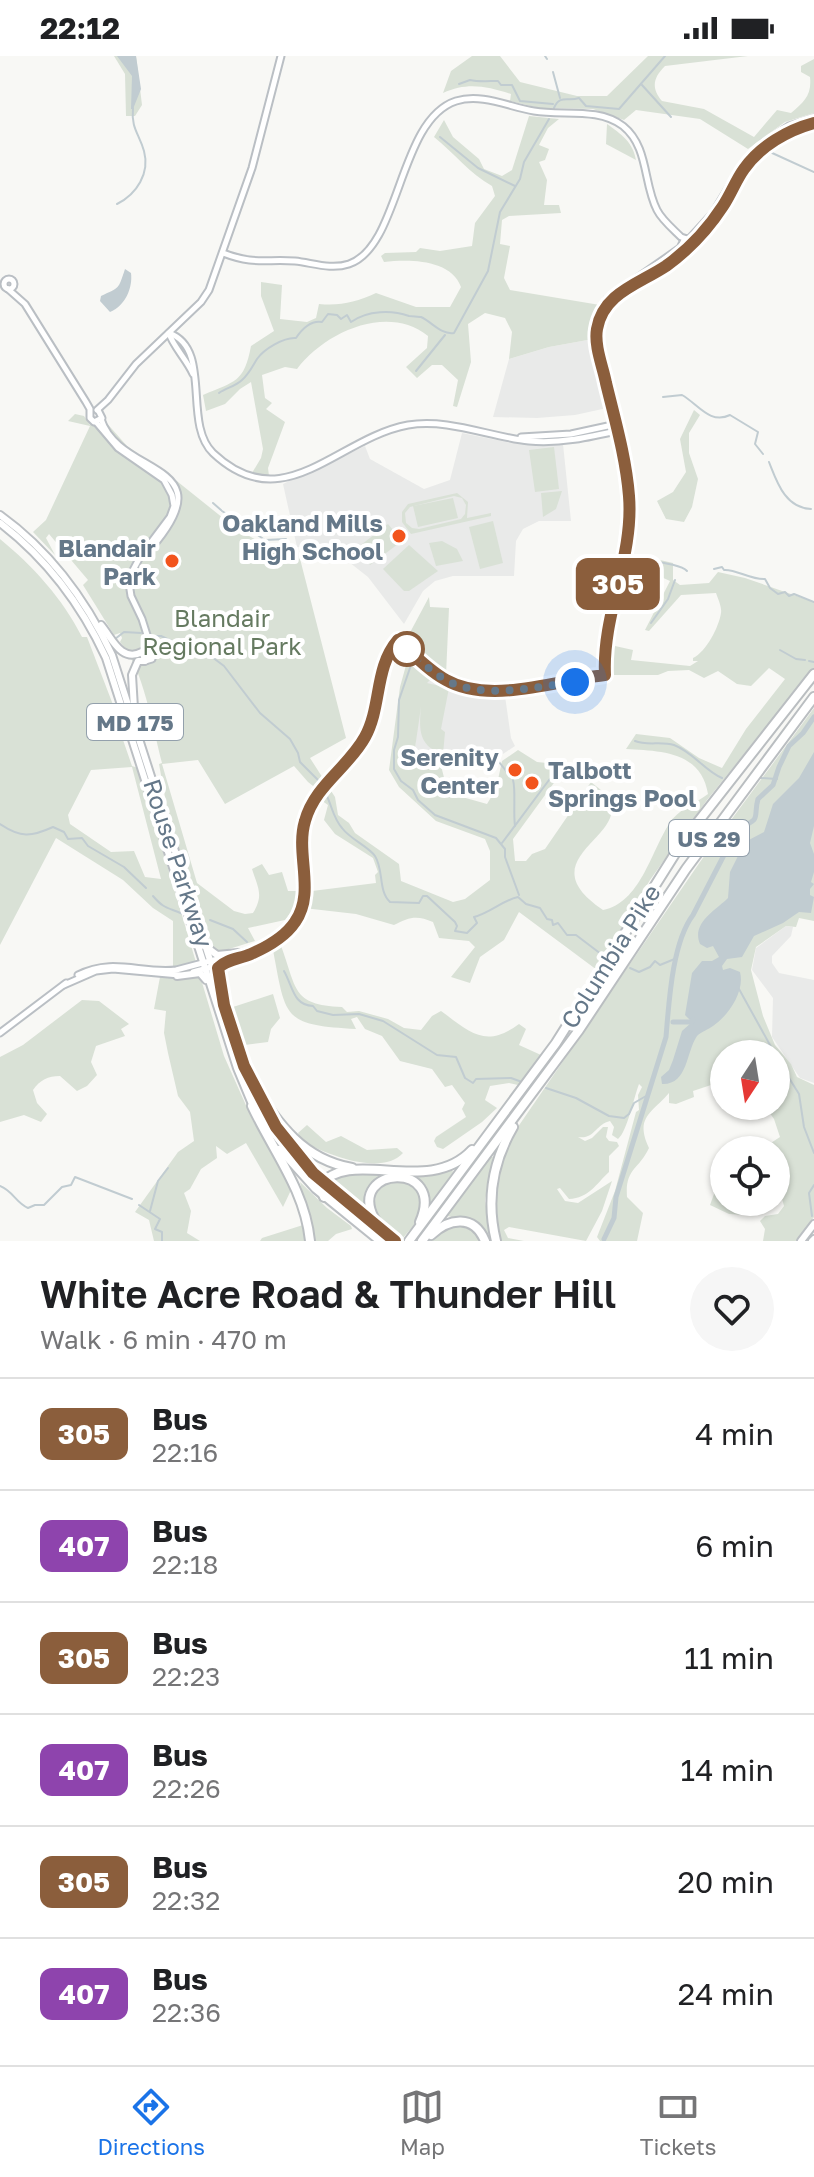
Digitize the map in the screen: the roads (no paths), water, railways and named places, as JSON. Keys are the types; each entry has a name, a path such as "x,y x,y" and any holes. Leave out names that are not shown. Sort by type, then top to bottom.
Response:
{"highway":[{"name":"Columbia Pike","path":"409,1241 570,1023 683,841 814,674"},
{"name":"Columbia Pike","path":"423,1241 593,1009 686,869 814,697"},
{"path":"496,1241 490,1202 497,1161 506,1138 542,1079"},
{"path":"253,1085 280,1126 305,1149 338,1165 376,1171"},
{"path":"252,1106 299,1194 310,1241"},
{"path":"324,1197 320,1189 323,1182 331,1174 343,1171 425,1172 452,1166 465,1157 505,1114"},
{"path":"395,1241 375,1219 370,1203 379,1183 395,1176 415,1182 424,1198 422,1218 409,1241"},
{"path":"423,1241 443,1225 461,1221 476,1227 485,1241"}],"main road":[{"name":"Rouse Parkway","path":"0,515 50,560 91,613 112,655 199,924 208,965"},
{"name":"Rouse Parkway","path":"0,523 26,544 58,579 85,617 103,650 208,965 237,1068 252,1106 278,1149 324,1197 379,1241"},
{"path":"91,613 121,651 132,655 146,651"},
{"path":"138,732 132,675 136,663 145,661"},
{"path":"199,924 212,953 220,956 238,953"},
{"path":"221,1007 217,973 227,961"},
{"path":"177,976 204,975 221,1007"},
{"name":"Rouse Parkway","path":"221,1007 253,1085 286,1142 323,1182 395,1241"},
{"path":"801,1241 814,1224"}],"street":[{"path":"97,414 136,364 205,298 258,146 281,56"},
{"path":"223,253 246,261 293,261 332,266 357,260 374,243 426,124 448,104 474,98 540,112 598,115 621,125 637,144 657,211 686,241"},
{"path":"64,985 96,971 113,969 177,976 279,939 298,918 305,893 301,848 306,817 322,788 356,751 367,733 382,666 398,640 434,673 450,683 478,691 509,690 605,675 605,637 629,530 627,482 597,329 613,298 666,266 713,213 741,167 754,152 782,130 814,120"},
{"path":"6,288 19,299 105,428 120,444 167,478 177,497 177,513 172,523 137,563 131,575 130,591 147,637 142,658 145,661 153,657 146,651"},
{"path":"169,333 169,338 187,360 195,379 199,427 206,445 241,473 259,480 289,478 408,425 439,424 525,441 560,441 618,428"},
{"path":"0,1033 82,972 122,965 164,971 227,961 254,953 260,948"}],"waterway":[{"path":"554,108 562,100 579,98 586,106 619,109 665,56"},
{"path":"553,72 560,98"},
{"path":"459,84 470,80 498,81 501,85 512,85 520,101 553,104"},
{"path":"642,85 671,117"},
{"path":"117,204 136,189 145,167 144,151 133,121 133,108"},
{"path":"219,393 242,380 269,348 286,339 296,338 307,326 322,322 328,314 341,319 347,315 351,322 372,313 395,313 421,317 441,330 454,333 488,271 500,212 549,119"},
{"path":"440,137 478,168 515,186"},
{"path":"770,152 814,172"},
{"path":"416,371 445,335"},
{"path":"663,397 682,395 710,415 730,415 758,432 755,444 763,454"},
{"path":"769,462 788,499 802,508 811,509"},
{"path":"213,503 221,510"},
{"path":"222,511 265,540 286,539"},
{"path":"632,557 670,564 687,571"},
{"path":"714,569 722,567 765,579 778,594 785,592 789,596 794,594 814,602"},
{"path":"651,623 668,599 675,580"},
{"path":"115,639 124,632 141,633"},
{"path":"155,636 178,644"},
{"path":"181,644 188,644 196,650 200,648 224,666 260,713 290,739 300,762 318,780"},
{"path":"780,650 796,659 805,660"},
{"path":"809,661 814,662"},
{"path":"411,665 399,700 394,769 401,781 435,815 496,838 505,849 519,895"},
{"path":"604,1239 614,1218 616,1197 666,1037 680,941 737,830 756,817 758,799 773,785 789,746 814,717"},
{"path":"635,741 674,745 722,778"},
{"path":"499,762 510,776"},
{"path":"502,843 549,780 564,767"},
{"path":"761,778 777,779"},
{"path":"513,780 515,826"},
{"path":"326,794 342,828 375,856 384,892 390,902 419,903 423,896 427,896 455,922 455,931 467,933 477,923 474,917 518,897 526,904 540,908 547,919 552,920 553,925 558,923 567,935 576,935 601,954"},
{"path":"0,824 20,834 38,833 53,827 64,832 68,839 82,838 88,846 124,867 146,888"},
{"path":"153,896 163,906 183,914"},
{"path":"210,920 233,929 247,942"},
{"path":"630,968 639,972 655,961 660,965 677,958"},
{"path":"284,971 297,999 317,1011 333,1015 359,1014 383,1021 437,1055 456,1057 465,1078 473,1083 476,1079 511,1078 522,1082"},
{"path":"739,989 767,1040"},
{"path":"673,1022 692,1022 693,1019"},
{"path":"790,1080 799,1094 804,1127 814,1153"},
{"path":"546,1088 576,1098 609,1116 624,1118 634,1103 646,1096"},
{"path":"150,1211 158,1181 168,1168"},
{"path":"0,1186 28,1208 44,1205 62,1187 71,1185 75,1177 132,1199"},
{"path":"812,1216 809,1193 814,1185"},
{"path":"139,1205 160,1219 155,1229 162,1232 162,1241"}],"place":[{"name":"Oakland Mills High School","path":"399,536"},
{"name":"Blandair Park","path":"172,561"},
{"name":"Serenity Center","path":"515,770"},
{"name":"Talbott Springs Pool","path":"532,783"}],"park label":[{"name":"Blandair Regional Park","path":"222,631"}]}
